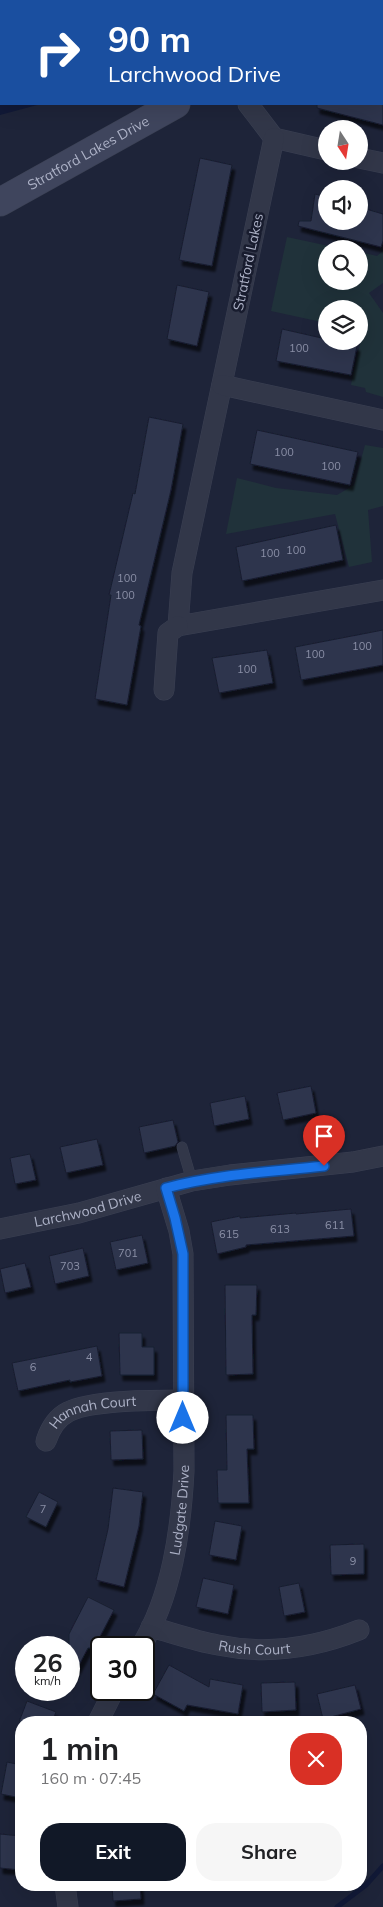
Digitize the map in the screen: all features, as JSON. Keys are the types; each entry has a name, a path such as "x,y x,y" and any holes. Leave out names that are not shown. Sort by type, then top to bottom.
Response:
{"street":[{"name":"Stratford Lakes Drive","path":"0,202 174,105"},
{"path":"249,105 274,138 318,148"},
{"name":"Stratford Lakes","path":"164,690 168,633 178,626 182,573 274,138"},
{"path":"368,160 383,163"},
{"path":"222,385 383,420"},
{"path":"178,626 383,590"},
{"name":"Larchwood Drive","path":"0,1229 79,1213 192,1181 230,1175 354,1162 383,1156"},
{"name":"Ludgate Drive","path":"146,1636 167,1586 176,1547 182,1506 183,1254 166,1188"},
{"name":"Hannah Court","path":"46,1441 49,1432 57,1420 69,1411 120,1402 183,1400"},
{"name":"Rush Court","path":"151,1627 218,1646 247,1650 276,1650 308,1646 340,1638 359,1630"},
{"path":"101,1716 108,1701"},
{"path":"66,1891 68,1907"}],"lane":[{"path":"182,1146 192,1181"}],"shaded area":[{"path":"287,237 318,244 318,290 368,290 368,254 377,256 383,251 383,283 369,293 383,313 383,397 366,392 365,388 351,385 359,350 368,350 368,300 318,300 318,321 271,311"},
{"path":"365,445 383,448 383,506 368,510 372,562 349,567 335,514 226,534 237,478 276,488 337,495 354,485"}],"water":[{"path":"0,105 37,105 0,115"}],"building":[{"path":"317,105 383,105 383,125 317,108"},
{"path":"200,158 232,165 212,266 179,260"},
{"path":"315,194 318,195 318,230 368,230 368,210 383,214 383,241 381,247 368,244 368,240 353,240 298,226 299,221 311,221"},
{"path":"177,285 209,292 197,346 167,339"},
{"path":"282,329 318,337 318,350 356,350 351,375 276,361"},
{"path":"149,417 183,424 171,490 139,625 141,626 127,705 95,699 111,595 109,595 133,493 135,494"},
{"path":"257,430 358,452 350,485 250,464"},
{"path":"336,525 343,560 242,581 236,547"},
{"path":"383,630 383,665 301,680 295,647"},
{"path":"267,650 273,683 219,693 212,658"},
{"path":"311,1086 316,1113 283,1120 277,1093"},
{"path":"245,1096 249,1119 214,1126 210,1103"},
{"path":"173,1120 178,1142 175,1146 144,1153 139,1127"},
{"path":"97,1139 103,1165 66,1173 60,1147"},
{"path":"30,1154 36,1180 15,1184 10,1158"},
{"path":"351,1209 354,1236 246,1245 246,1247 217,1254 211,1222 240,1216 240,1218"},
{"path":"142,1235 148,1263 116,1270 110,1242"},
{"path":"83,1248 89,1276 55,1284 49,1256"},
{"path":"25,1263 31,1287 5,1293 0,1269"},
{"path":"225,1285 257,1285 256,1315 252,1315 253,1374 226,1375"},
{"path":"119,1333 142,1333 142,1347 154,1347 154,1375 120,1375"},
{"path":"97,1346 102,1376 70,1382 70,1380 18,1391 12,1363"},
{"path":"226,1415 253,1415 254,1449 247,1449 249,1503 218,1503 217,1470 227,1470"},
{"path":"142,1430 143,1459 111,1460 110,1431"},
{"path":"113,1488 143,1492 139,1526 124,1587 96,1580 108,1529"},
{"path":"39,1492 58,1502 46,1527 26,1517"},
{"path":"215,1521 242,1526 236,1560 209,1555"},
{"path":"364,1544 364,1574 331,1575 330,1545"},
{"path":"203,1578 234,1585 228,1614 196,1607"},
{"path":"299,1583 305,1612 284,1616 279,1587"},
{"path":"88,1597 114,1610 100,1636 90,1636 90,1648 88,1648 80,1663 80,1636 69,1636"},
{"path":"169,1665 209,1687 210,1679 243,1685 238,1714 187,1705 184,1711 155,1695 155,1690"},
{"path":"295,1682 296,1710 262,1712 261,1683"},
{"path":"355,1685 361,1709 334,1716 322,1716 317,1694"},
{"path":"27,1701 56,1712 54,1716 21,1716"},
{"path":"7,1762 15,1764 15,1797 1,1794"},
{"path":"0,1834 15,1835 15,1869 0,1868"},
{"path":"112,1891 140,1891 141,1899 113,1901"}],"waterway":[{"path":"367,1884 383,1866"},
{"path":"337,1907 358,1891"}],"route":[{"path":"183,1418 183,1254 179,1231 166,1188 192,1181 230,1175 324,1166"}]}
